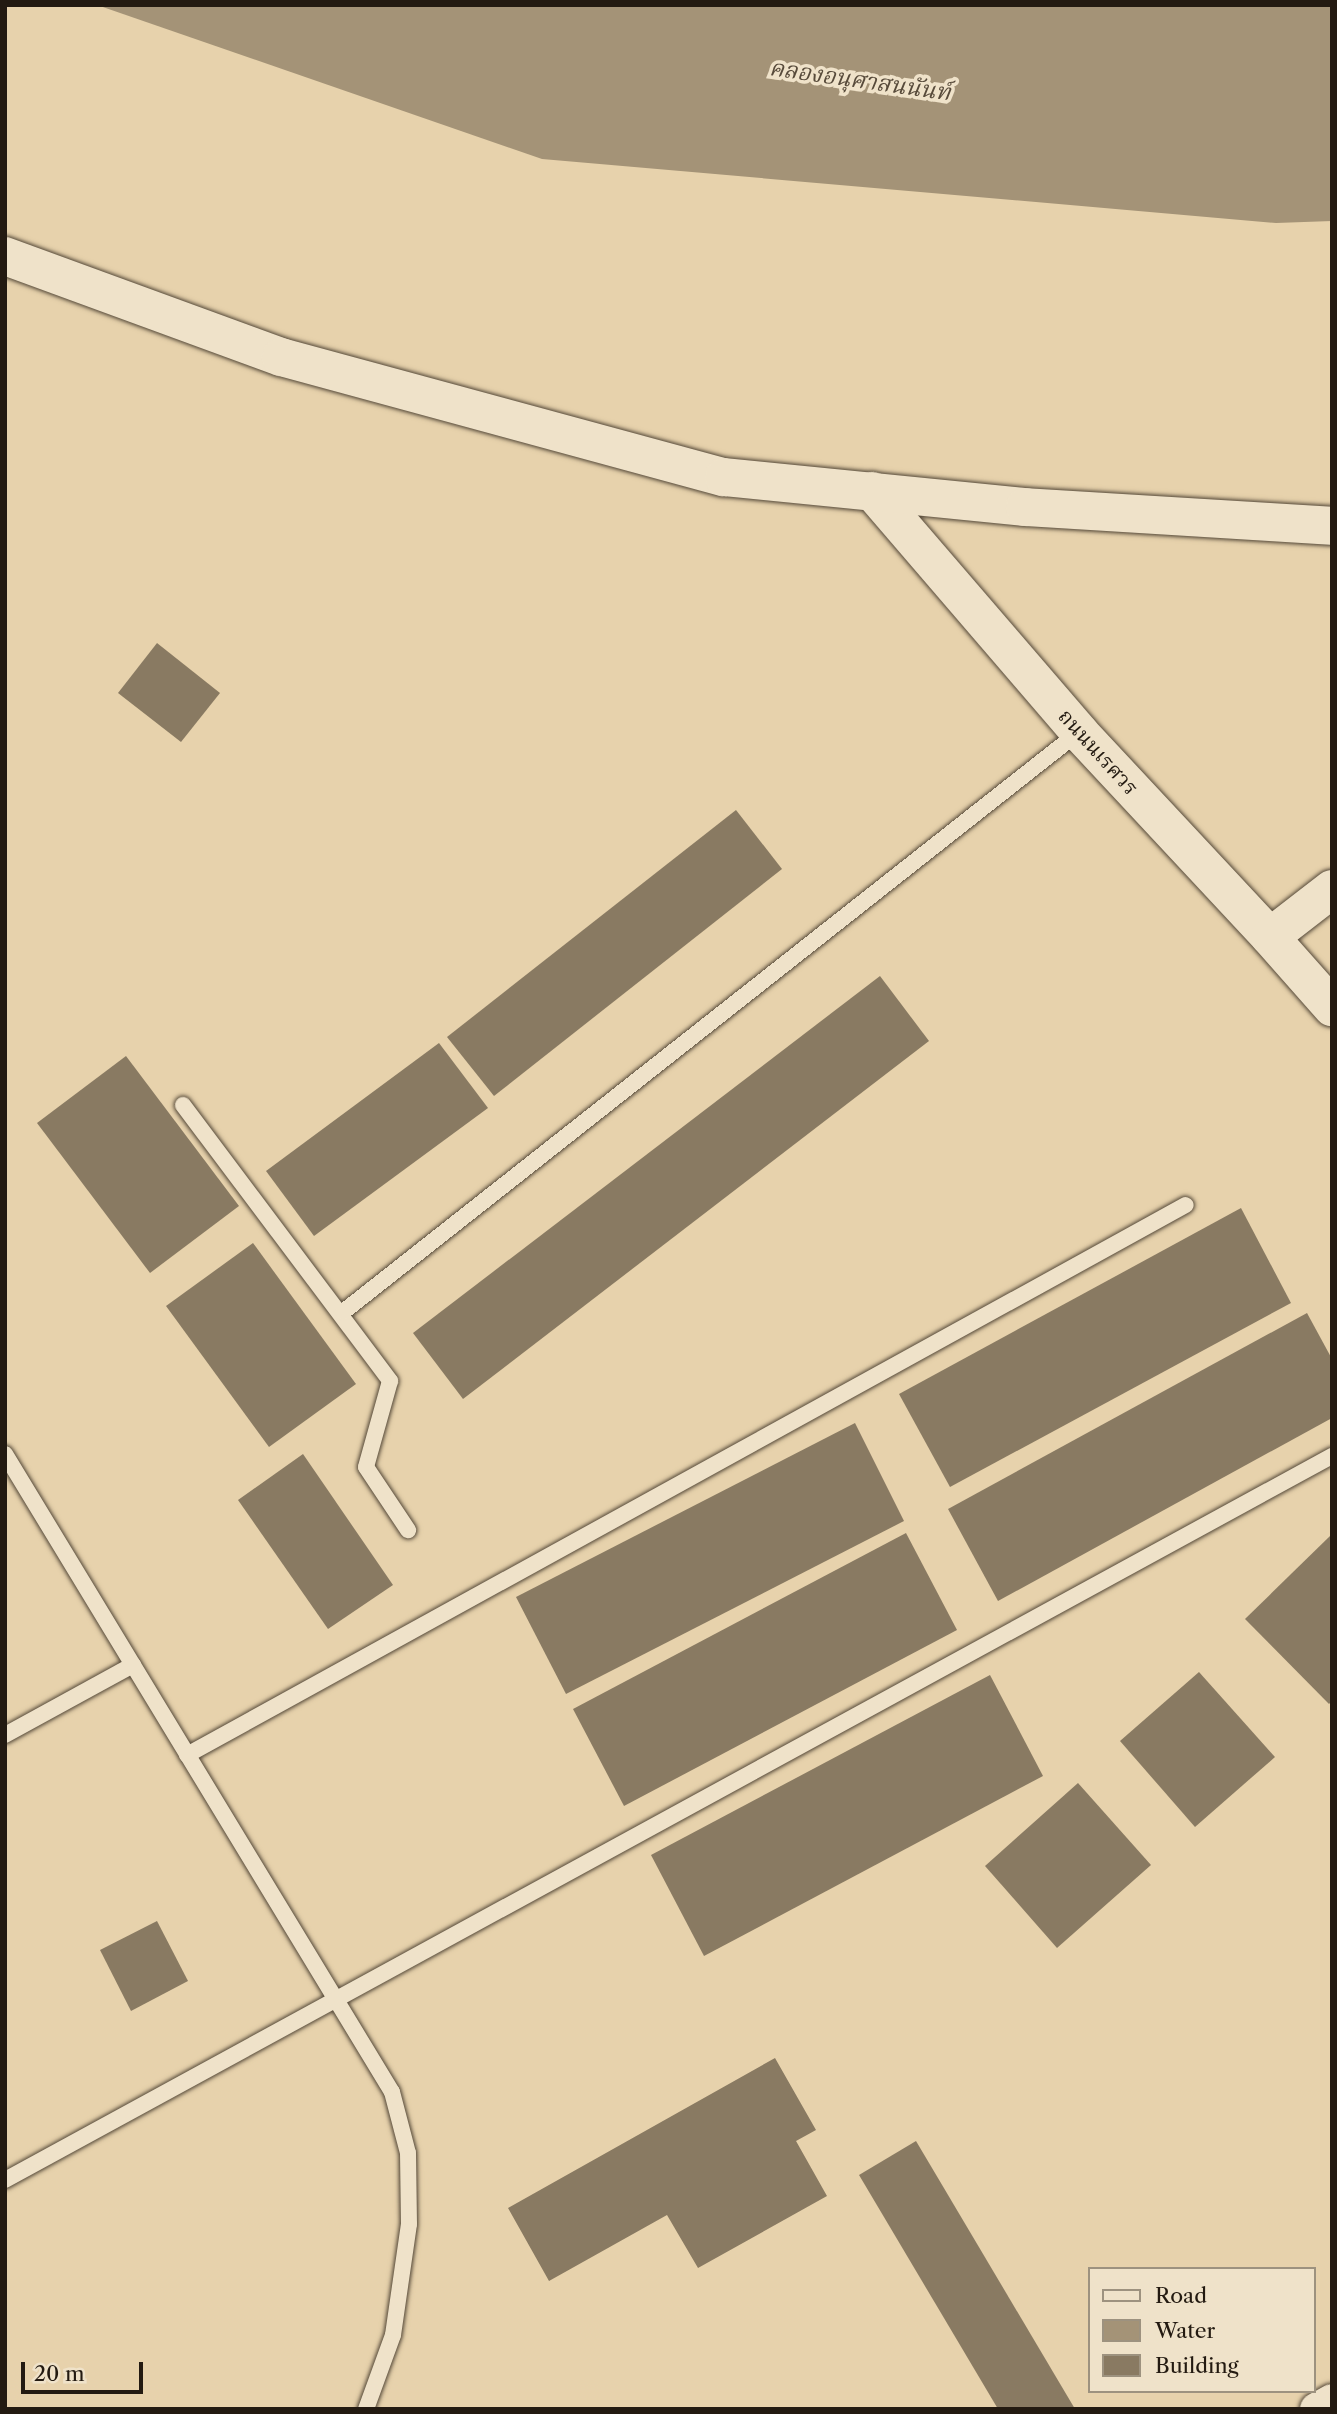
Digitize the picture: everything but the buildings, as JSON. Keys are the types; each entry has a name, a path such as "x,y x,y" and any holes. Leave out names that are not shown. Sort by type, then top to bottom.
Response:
{"main road":[{"path":"5,256 281,357 724,477 1025,507 1332,526"},
{"name":"ถนนนเรศวร","path":"872,492 1079,732 1332,1007"},
{"path":"1270,937 1332,889"}],"street":[{"path":"1316,2409 1332,2400"}],"lane":[{"path":"343,1312 1079,732"},
{"path":"183,1105 343,1312 390,1381 366,1467 408,1530"},
{"path":"187,1755 1186,1205"},
{"path":"5,1454 391,2092 408,2153 410,2224 393,2335 366,2409"},
{"path":"5,2180 1332,1456"},
{"path":"5,1735 133,1665"}],"water":[{"name":"คลองอนุศาสนนันท์","path":"97,5 1332,5 1332,221 1276,223 542,159"}]}
